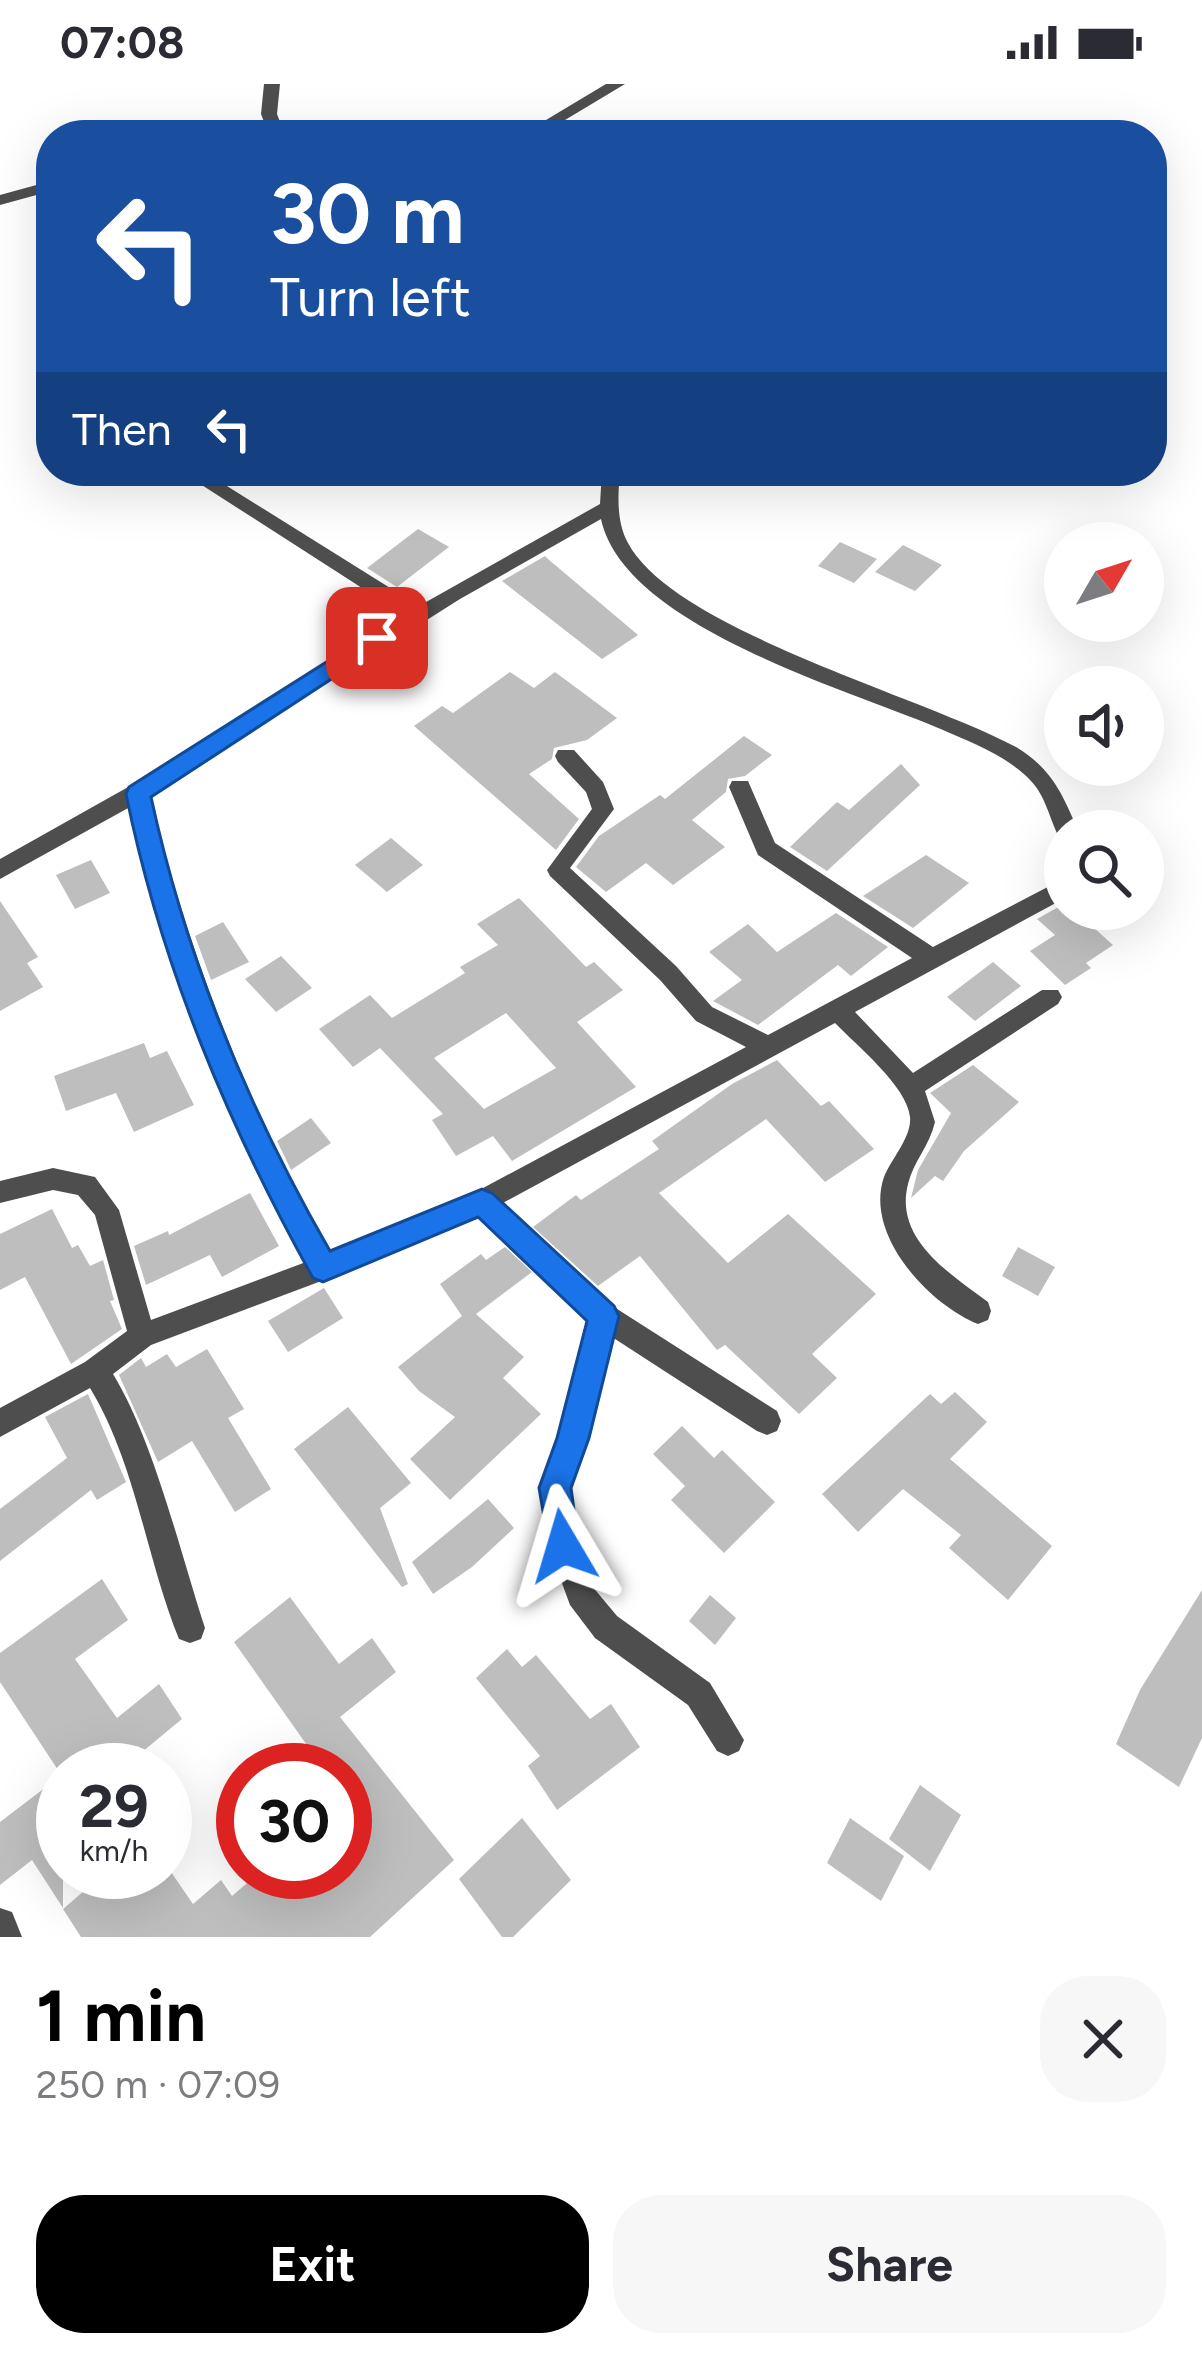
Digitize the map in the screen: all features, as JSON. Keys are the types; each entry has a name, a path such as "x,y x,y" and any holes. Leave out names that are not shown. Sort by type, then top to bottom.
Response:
{"street":[{"path":"271,120 272,84"},
{"path":"556,120 617,84"},
{"path":"0,200 36,190"},
{"path":"213,486 415,613"},
{"path":"609,486 607,508 622,551 644,578 691,613 1006,751 1044,781 1057,810"},
{"path":"0,870 189,764 415,613 607,508"},
{"path":"566,756 595,788 603,809 592,831 565,853 558,870 704,1014 766,1046"},
{"path":"740,787 766,849 932,959"},
{"path":"138,794 157,882 228,1085 262,1159 323,1268"},
{"path":"0,1423 94,1371 142,1336 482,1202 1044,898"},
{"path":"908,1089 1050,997"},
{"path":"837,1009 908,1089 921,1111 923,1128 896,1172 892,1222 922,1267 978,1311"},
{"path":"0,1192 53,1179 86,1185 106,1210 142,1336"},
{"path":"482,1202 604,1316 767,1421"},
{"path":"604,1316 573,1438 555,1488 563,1546 580,1595 605,1627 699,1694 728,1740"},
{"path":"94,1371 114,1402 190,1628"},
{"path":"0,1924 6,1937"}],"building":[{"path":"418,529 449,547 397,587 367,568"},
{"path":"840,542 877,559 854,583 818,566"},
{"path":"903,545 942,565 915,591 875,572"},
{"path":"545,556 638,635 602,659 502,581"},
{"path":"510,672 534,688 555,672 617,718 587,740 554,748 552,759 529,774 579,819 556,850 414,726 442,706 453,713"},
{"path":"744,736 772,755 745,776 728,779 726,792 692,820 725,847 673,885 646,863 606,892 576,867 599,836 660,795 665,799"},
{"path":"901,764 920,785 827,871 790,847 837,802 849,810"},
{"path":"391,838 423,865 387,892 355,865"},
{"path":"926,855 969,883 913,928 863,896"},
{"path":"91,860 110,893 75,909 56,875"},
{"path":"519,898 586,967 594,962 623,990 577,1022 636,1087 512,1161 493,1136 456,1156 432,1120 443,1114 380,1048 353,1067 319,1029 370,995 392,1018 465,973 460,967 498,945 477,924","holes":["506,1013 556,1068 484,1109 434,1058"]},
{"path":"0,901 38,957 27,963 43,987 0,1011"},
{"path":"836,913 888,947 851,976 838,965 758,1025 713,1001 742,980 709,952 748,924 777,952"},
{"path":"223,922 249,962 211,980 195,936"},
{"path":"1049,930 1096,930 1113,945 1065,985 1030,951 1055,935"},
{"path":"281,956 312,988 276,1012 245,979"},
{"path":"993,962 1021,986 975,1021 947,997"},
{"path":"144,1043 150,1058 167,1051 194,1105 134,1132 116,1093 66,1111 54,1076"},
{"path":"777,1060 821,1106 829,1101 874,1149 825,1182 766,1119 659,1193 728,1263 788,1214 876,1294 812,1354 837,1378 799,1414 725,1345 717,1350 640,1256 598,1286 533,1227 576,1195 581,1200 659,1149 652,1141 732,1084"},
{"path":"973,1065 1019,1102 964,1151 943,1181 935,1176 911,1198 918,1170 951,1113 930,1093"},
{"path":"311,1118 331,1143 291,1170 277,1141"},
{"path":"250,1193 279,1246 222,1277 210,1255 146,1285 134,1246 168,1231 169,1235"},
{"path":"52,1209 72,1248 78,1245 90,1266 103,1260 114,1300 110,1301 122,1329 71,1364 25,1277 0,1290 0,1234"},
{"path":"505,1247 532,1272 476,1314 524,1357 503,1378 541,1414 450,1500 410,1459 455,1417 419,1391 398,1367 462,1316 440,1284 481,1254 486,1260"},
{"path":"1018,1247 1055,1267 1038,1296 1002,1276"},
{"path":"324,1288 343,1318 288,1352 268,1321"},
{"path":"207,1349 244,1409 228,1418 271,1489 235,1512 192,1441 158,1462 119,1375 141,1358 146,1367 167,1354 176,1367"},
{"path":"955,1392 987,1422 950,1459 1052,1546 1008,1600 949,1548 961,1535 903,1489 858,1532 822,1494 930,1394 941,1404"},
{"path":"88,1394 126,1482 97,1500 91,1490 0,1561 0,1509 67,1458 45,1417"},
{"path":"348,1407 411,1483 380,1508 408,1584 402,1587 294,1449"},
{"path":"682,1426 714,1458 722,1450 775,1502 724,1553 671,1500 685,1486 653,1454"},
{"path":"488,1499 514,1528 472,1567 433,1594 412,1562"},
{"path":"102,1579 128,1620 75,1659 117,1718 159,1684 182,1719 153,1743 40,1743 0,1682 0,1653"},
{"path":"1202,1590 1202,1738 1179,1787 1116,1744 1140,1690"},
{"path":"710,1595 736,1618 715,1645 689,1621"},
{"path":"290,1597 339,1664 372,1638 396,1672 340,1717 361,1743 305,1743 234,1642"},
{"path":"507,1649 522,1667 536,1655 590,1719 611,1704 640,1747 557,1810 528,1766 540,1756 476,1678"},
{"path":"372,1757 454,1860 370,1937 81,1937 63,1909 75,1899 190,1899 193,1904 216,1884 216,1899 372,1899"},
{"path":"920,1785 961,1815 930,1871 889,1839"},
{"path":"36,1795 36,1866 32,1860 0,1885 0,1822"},
{"path":"522,1818 571,1880 513,1937 502,1937 459,1879"},
{"path":"850,1818 904,1856 881,1901 827,1863"}],"route":[{"path":"377,638 138,794 157,882 228,1085 262,1159 323,1268 482,1202 604,1316 589,1382 555,1488 563,1546"}]}
